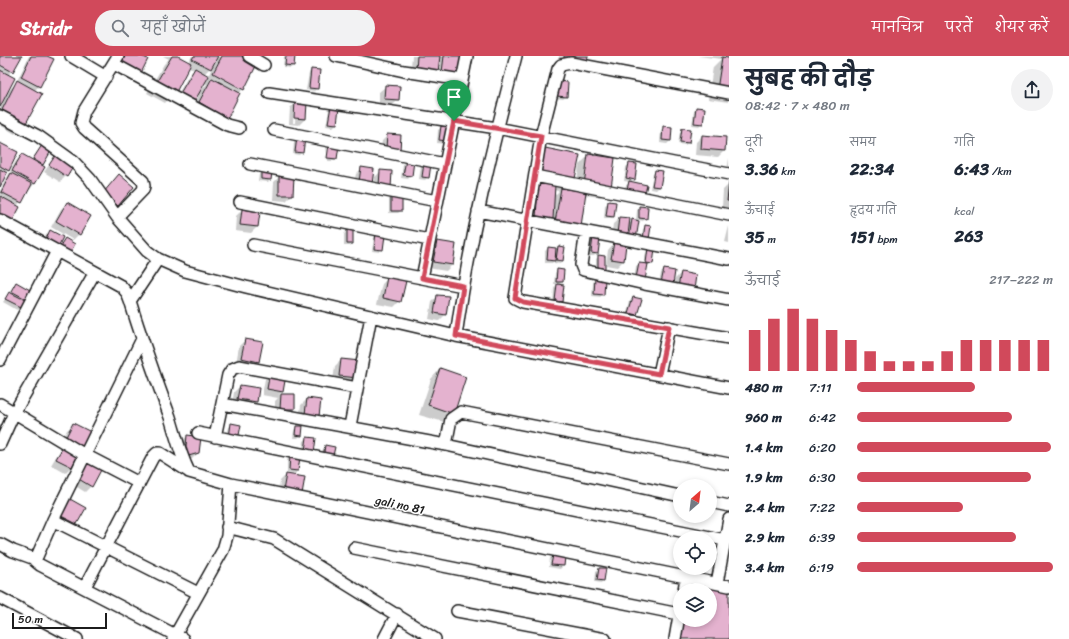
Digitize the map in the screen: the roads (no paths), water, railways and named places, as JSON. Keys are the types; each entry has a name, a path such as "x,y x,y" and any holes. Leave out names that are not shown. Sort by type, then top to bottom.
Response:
{"street":[{"path":"71,56 106,77"},
{"path":"249,56 264,64"},
{"path":"336,56 404,71 462,80"},
{"path":"422,278 467,56"},
{"path":"456,336 463,286 478,212 497,128 516,56"},
{"path":"117,217 138,196 144,186 143,181 84,128 81,122 84,111 116,60 227,125 239,128"},
{"path":"729,93 571,63 564,63 558,69 541,136 515,293 515,298 518,301 729,338"},
{"path":"269,93 497,128 729,174"},
{"path":"2,121 59,150 74,162 90,179 117,217 147,251 158,259 185,271 246,287 456,336 729,388"},
{"path":"274,130 445,164"},
{"path":"250,164 437,201"},
{"path":"535,176 729,215"},
{"path":"240,202 429,240"},
{"path":"478,212 729,259"},
{"path":"0,220 121,286 127,293 171,422 181,457 189,472"},
{"path":"586,232 581,265 583,270 645,284 729,300"},
{"path":"253,245 463,286"},
{"path":"0,360 57,251"},
{"path":"130,301 158,259"},
{"path":"0,444 14,413 95,272"},
{"path":"350,426 371,316"},
{"path":"659,374 669,327"},
{"path":"35,558 142,339"},
{"path":"215,437 228,375 232,369 239,366 357,388"},
{"path":"0,404 85,455 139,483 85,587"},
{"path":"222,404 350,426 446,445 673,494"},
{"path":"446,445 451,419 461,412 729,464"},
{"path":"198,433 725,540"},
{"name":"gali no 81","path":"139,483 153,457 157,453 163,454 189,472 231,484 729,586"},
{"path":"0,544 18,553 35,558 40,565 85,587 177,638 198,593 223,550 227,527 231,484"},
{"path":"717,503 729,506"},
{"path":"717,583 729,519"},
{"path":"53,520 198,593"},
{"path":"227,527 274,539 435,639"},
{"path":"354,548 673,611"},
{"path":"685,583 686,577"},
{"path":"0,598 77,639"},
{"path":"457,610 605,639"},
{"path":"384,639 396,614"},
{"path":"674,639 677,627"}]}
